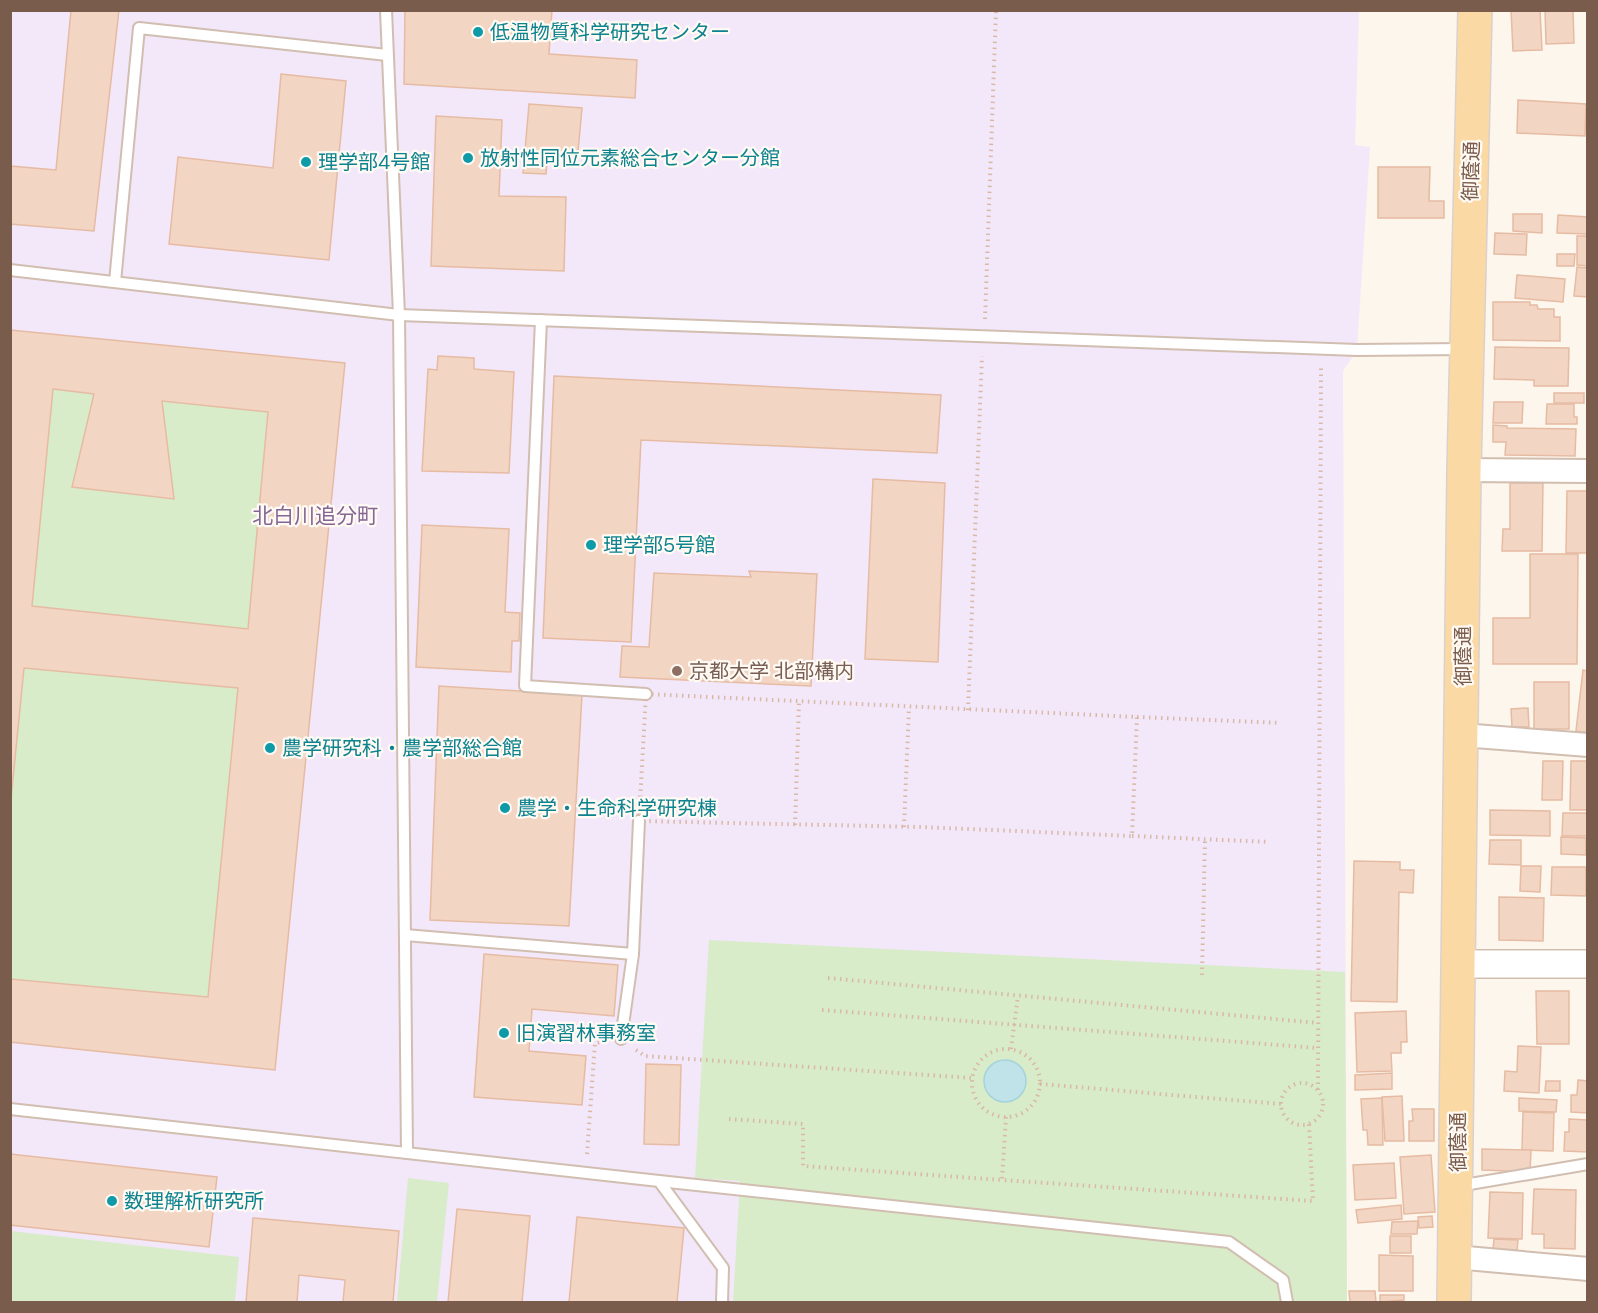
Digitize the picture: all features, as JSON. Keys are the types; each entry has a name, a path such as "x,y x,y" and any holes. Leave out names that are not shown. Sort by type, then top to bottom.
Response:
{"main road":[{"name":"御蔭通","path":"1454,1302 1464,470 1475,10"}],"street":[{"path":"1464,470 1587,471"},
{"path":"1462,735 1587,744"},
{"path":"1458,964 1587,964"},
{"path":"1455,1257 1587,1269"}],"lane":[{"path":"386,10 399,315 407,1153"},
{"path":"115,282 139,28 387,55"},
{"path":"10,270 399,315 1321,349 1466,349"},
{"path":"541,320 525,686 646,694"},
{"path":"621,1039 633,954 639,821"},
{"path":"405,935 633,954"},
{"path":"10,1108 1229,1242 1283,1280 1287,1302"},
{"path":"1457,1186 1587,1164"},
{"path":"659,1181 723,1268 722,1302"}],"path":[{"path":"968,710 996,10"},
{"path":"1318,1090 1321,349"},
{"path":"1269,842 904,827 639,821 646,694 1280,723"},
{"path":"795,825 800,702"},
{"path":"904,827 909,707"},
{"path":"1132,836 1137,717"},
{"path":"1202,975 1205,839"},
{"path":"828,978 1318,1023"},
{"path":"1011,1050 1018,996"},
{"path":"822,1010 1318,1048"},
{"path":"585,1173 595,1043 621,1039 645,1056 972,1078"},
{"path":"1011,1050 1030,1059 1037,1068 1040,1084 1036,1100 1028,1109 1006,1117 995,1116 976,1101 972,1078 982,1059 990,1053 1011,1050"},
{"path":"1298,1083 1305,1083 1318,1090 1322,1096 1323,1110 1309,1124 1295,1125 1281,1111 1281,1104 1286,1090 1298,1083"},
{"path":"1040,1084 1281,1104"},
{"path":"1002,1180 1006,1117"},
{"path":"729,1119 803,1124 803,1166 1313,1201 1309,1124"}],"shaded area":[{"name":"京都大学 北部構内","path":"10,11 1359,11 1355,145 1370,147 1357,350 1343,371 1347,1302 11,1302"}],"green space":[{"path":"53,389 94,394 72,487 162,401 268,412 248,629 32,606"},
{"path":"24,668 238,688 208,997 11,979 10,809"},
{"path":"709,940 1345,972 1347,1302 733,1302 740,1181 695,1178"},
{"path":"408,1178 449,1183 437,1302 397,1302"},
{"path":"11,1231 239,1257 235,1302 11,1302"}],"water":[{"path":"1005,1060 1020,1066 1026,1081 1020,1096 1005,1102 990,1096 984,1081 990,1066"}],"building":[{"path":"71,10 119,10 94,231 10,224 10,154 11,166 56,170"},
{"name":"低温物質科学研究センター","path":"405,10 552,10 549,54 637,60 635,98 404,84"},
{"path":"1511,10 1540,10 1542,50 1513,51"},
{"path":"1545,10 1573,10 1574,43 1546,44"},
{"name":"理学部4号館","path":"281,74 346,81 329,260 169,244 178,157 273,168"},
{"path":"1518,100 1586,104 1585,136 1517,133"},
{"path":"529,104 582,108 578,152 548,150 546,174 523,173"},
{"name":"放射性同位元素総合センター分館","path":"436,116 502,120 499,196 566,197 564,271 431,266"},
{"path":"1378,167 1430,167 1429,201 1444,201 1444,218 1378,218"},
{"path":"1513,214 1542,214 1542,233 1513,231"},
{"path":"1558,215 1588,217 1588,234 1557,233"},
{"path":"1495,233 1527,234 1526,255 1494,254"},
{"path":"1577,236 1588,236 1588,266 1577,265"},
{"path":"1557,254 1575,254 1574,266 1557,266"},
{"path":"1577,267 1588,268 1588,297 1574,296"},
{"path":"1517,275 1565,279 1563,302 1515,298"},
{"path":"1493,302 1530,302 1530,305 1537,305 1538,309 1554,309 1554,317 1560,317 1560,341 1493,340"},
{"name":"農学研究科・農学部総合館","path":"10,330 345,363 275,1070 10,1042 10,979 208,997 238,688 24,668 10,809","holes":["53,389 94,394 72,487 174,499 162,401 268,412 248,629 32,606"]},
{"path":"1495,347 1569,348 1568,386 1534,386 1534,380 1494,379"},
{"path":"438,356 474,358 474,369 514,372 509,473 422,471 428,369 437,370"},
{"name":"理学部5号館","path":"554,376 941,395 937,453 641,440 631,642 543,638"},
{"path":"1554,393 1584,393 1584,403 1554,403"},
{"path":"1494,402 1523,402 1522,423 1493,423"},
{"path":"1547,404 1574,404 1574,417 1577,417 1577,424 1546,424"},
{"path":"1493,425 1507,426 1507,428 1576,429 1575,456 1505,455 1506,442 1493,442"},
{"path":"873,479 945,483 938,662 865,659"},
{"path":"1510,483 1543,483 1542,551 1502,551 1503,529 1510,529"},
{"path":"1567,491 1588,491 1588,553 1566,553"},
{"path":"422,525 509,529 505,612 520,613 519,641 512,641 511,672 416,667"},
{"path":"1530,554 1578,554 1577,664 1493,664 1493,618 1530,618"},
{"path":"749,571 817,574 811,686 620,677 622,646 649,647 654,573 751,577"},
{"path":"1583,670 1588,671 1588,733 1576,731"},
{"path":"1534,682 1569,682 1569,729 1534,729"},
{"name":"農学・生命科学研究棟","path":"439,686 582,695 569,926 430,920"},
{"path":"1528,708 1529,727 1512,727 1511,709"},
{"path":"1543,761 1563,761 1562,800 1542,800"},
{"path":"1571,761 1588,761 1588,810 1570,810"},
{"path":"1490,810 1550,811 1550,836 1490,835"},
{"path":"1563,813 1588,813 1588,836 1562,836"},
{"path":"1561,837 1586,838 1586,855 1561,854"},
{"path":"1490,840 1521,840 1521,865 1489,864"},
{"path":"1354,861 1400,862 1400,870 1414,870 1413,893 1399,892 1397,1002 1351,1001"},
{"path":"1521,866 1541,866 1540,892 1520,891"},
{"path":"1552,867 1586,867 1586,896 1551,895"},
{"path":"1499,897 1544,898 1543,941 1499,940"},
{"name":"旧演習林事務室","path":"484,954 618,965 614,1016 532,1009 529,1051 586,1056 582,1105 474,1097"},
{"path":"1536,991 1569,991 1569,1044 1537,1044"},
{"path":"1406,1011 1407,1042 1401,1042 1401,1053 1391,1053 1392,1071 1357,1072 1355,1013"},
{"path":"1518,1046 1541,1047 1539,1093 1504,1091 1505,1071 1517,1072"},
{"path":"646,1064 681,1065 679,1145 644,1144"},
{"path":"1392,1073 1392,1089 1355,1090 1355,1075"},
{"path":"1578,1080 1588,1081 1588,1113 1571,1112 1571,1095 1577,1095"},
{"path":"1546,1081 1560,1081 1560,1091 1545,1091"},
{"path":"1402,1096 1404,1141 1385,1141 1382,1097"},
{"path":"1382,1098 1383,1145 1368,1145 1367,1130 1363,1130 1361,1099"},
{"path":"1519,1098 1557,1100 1556,1112 1519,1111"},
{"path":"1412,1109 1434,1109 1434,1141 1409,1141 1409,1121 1413,1121"},
{"path":"1523,1112 1554,1113 1553,1151 1522,1150"},
{"path":"1569,1119 1588,1120 1588,1152 1564,1151 1565,1132 1569,1132"},
{"path":"1482,1149 1531,1150 1530,1172 1482,1170"},
{"name":"数理解析研究所","path":"10,1154 217,1177 209,1247 10,1225"},
{"path":"1431,1155 1435,1212 1404,1214 1400,1157"},
{"path":"1394,1163 1396,1198 1355,1200 1353,1165"},
{"path":"1534,1189 1576,1190 1575,1249 1544,1248 1544,1234 1532,1234"},
{"path":"1490,1192 1523,1193 1522,1239 1488,1238"},
{"path":"1401,1205 1402,1219 1358,1223 1356,1210"},
{"path":"457,1209 530,1216 522,1302 448,1302"},
{"path":"1432,1216 1433,1227 1419,1228 1418,1217"},
{"path":"577,1217 684,1228 677,1302 569,1302"},
{"path":"253,1218 399,1231 393,1302 343,1302 345,1280 299,1275 297,1302 246,1302"},
{"path":"1418,1221 1417,1234 1391,1234 1392,1222"},
{"path":"1390,1236 1411,1236 1411,1253 1390,1253"},
{"path":"1494,1239 1518,1240 1517,1250 1493,1249"},
{"path":"1379,1255 1413,1256 1413,1291 1379,1291"},
{"path":"1349,1291 1375,1291 1376,1302 1350,1302"},
{"path":"1380,1295 1404,1295 1404,1300 1380,1302"}],"place":[{"name":"低温物質科学研究センター","path":"478,32"},
{"name":"放射性同位元素総合センター分館","path":"468,158"},
{"name":"理学部4号館","path":"306,162"},
{"name":"理学部5号館","path":"591,545"},
{"name":"京都大学 北部構内","path":"677,671"},
{"name":"農学研究科・農学部総合館","path":"270,748"},
{"name":"農学・生命科学研究棟","path":"505,808"},
{"name":"旧演習林事務室","path":"504,1033"},
{"name":"数理解析研究所","path":"112,1201"}],"district":[{"name":"北白川追分町","path":"315,516"}]}
